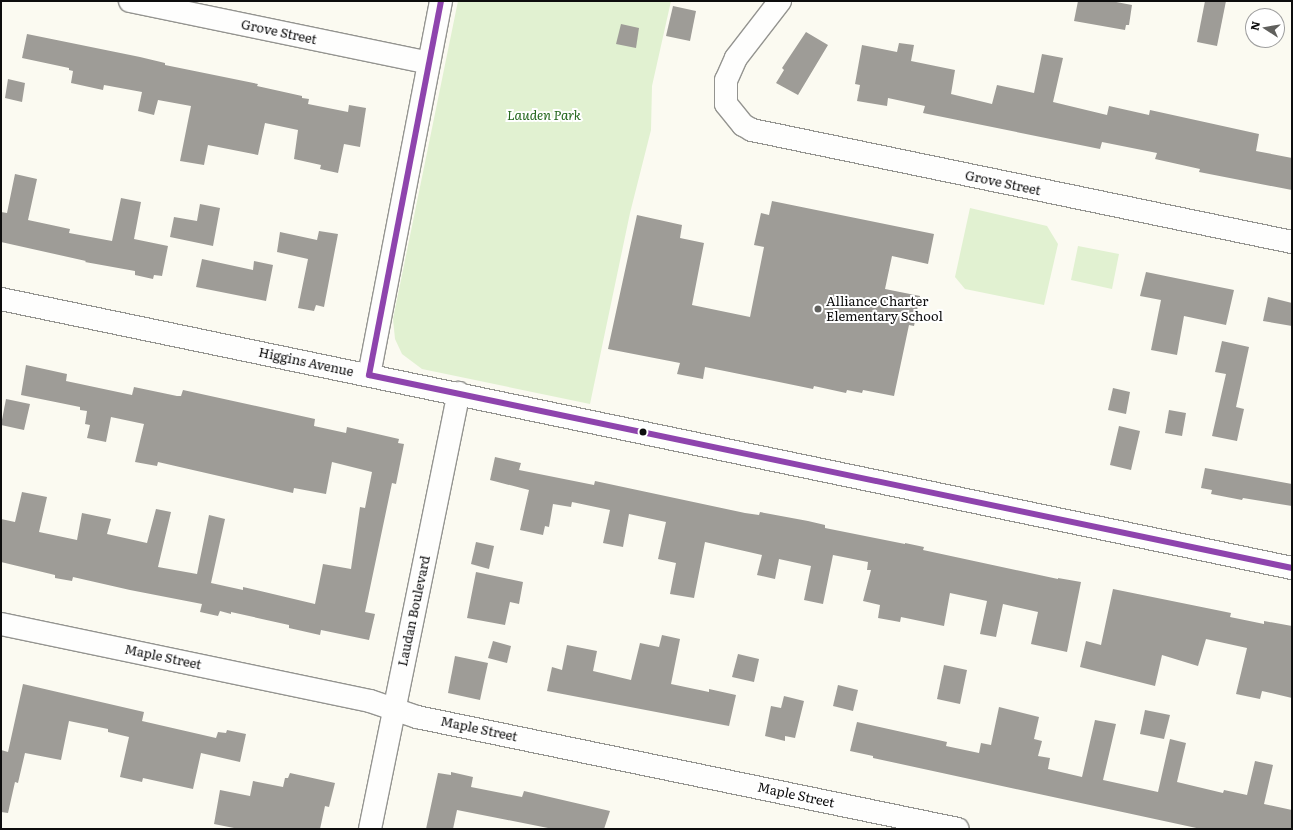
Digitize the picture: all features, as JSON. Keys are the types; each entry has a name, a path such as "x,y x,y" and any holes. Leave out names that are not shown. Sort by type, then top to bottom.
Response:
{"street":[{"name":"Grove Street","path":"130,1 429,63"},
{"path":"369,375 441,1"},
{"name":"Grove Street","path":"780,1 736,58 726,80 726,104 742,125 766,134 1292,242"},
{"name":"Higgins Avenue","path":"1,299 1292,568"},
{"name":"Laudan Boulevard","path":"370,829 459,394"},
{"name":"Maple Street","path":"1,624 370,700 417,717 958,829"}],"green space":[{"name":"Lauden Park","path":"458,1 671,1 652,86 651,130 630,213 590,404 422,369 402,354 395,339 393,319"},
{"path":"970,208 1047,226 1058,244 1044,305 965,289 955,277"},
{"path":"1078,246 1119,254 1112,289 1071,280"}],"building":[{"path":"1078,1 1111,1 1132,5 1129,25 1126,25 1125,30 1074,21"},
{"path":"1205,1 1226,1 1217,46 1197,42"},
{"path":"673,6 696,11 690,41 666,36"},
{"path":"621,24 639,28 636,48 616,44"},
{"path":"806,32 828,45 798,95 776,83 784,70 782,68"},
{"path":"27,34 140,57 165,63 165,65 258,84 257,86 302,96 302,98 309,99 308,104 348,112 349,105 366,108 360,147 344,144 338,173 320,169 321,165 294,159 298,130 265,123 258,155 208,145 204,165 180,161 191,106 158,100 154,115 138,111 142,92 104,85 103,90 71,83 73,71 69,70 69,68 22,58"},
{"path":"899,43 914,45 911,61 955,70 951,94 992,104 997,85 1034,93 1042,54 1063,58 1053,102 1107,115 1109,106 1149,115 1150,110 1259,134 1256,151 1292,158 1292,190 1199,172 1200,169 1155,159 1157,153 1102,142 1100,149 923,113 925,106 888,98 887,106 857,101 860,85 855,84 862,45 897,52"},
{"path":"8,79 25,83 22,102 5,98"},
{"path":"15,174 37,179 28,220 70,229 69,233 112,241 121,198 141,202 134,239 168,246 162,276 154,275 153,279 135,275 135,271 85,262 86,261 1,242 1,212 7,213"},
{"path":"772,201 934,234 928,264 892,256 885,289 920,296 914,326 909,325 894,396 863,390 862,393 847,390 846,393 814,386 813,389 705,367 703,379 677,374 680,363 608,349 637,215 682,225 680,238 704,243 692,305 750,317 764,247 754,245 761,213 769,215"},
{"path":"200,204 220,208 213,246 170,237 174,217 197,221"},
{"path":"319,231 338,234 324,307 316,305 314,311 298,308 308,259 277,252 280,232 317,240"},
{"path":"202,259 253,270 254,261 273,265 266,301 196,287"},
{"path":"1146,272 1234,290 1226,325 1184,316 1177,355 1151,350 1161,300 1140,296"},
{"path":"1268,297 1292,303 1292,326 1263,321"},
{"path":"1222,341 1249,347 1236,407 1244,409 1237,441 1212,436 1226,374 1215,372"},
{"path":"26,365 67,374 66,381 132,395 134,387 177,396 181,396 183,390 315,419 314,426 346,433 347,427 399,439 398,443 404,444 396,484 392,483 365,612 375,614 369,640 321,630 320,635 289,628 289,625 231,612 231,614 220,611 218,616 200,612 202,604 73,577 72,581 55,578 55,575 1,562 1,519 15,522 22,492 47,497 39,532 77,540 82,513 111,519 107,534 147,543 156,509 171,512 158,567 197,574 209,515 225,519 211,583 243,590 243,587 315,604 323,564 351,569 360,507 365,508 372,472 332,462 326,494 294,488 293,493 158,462 157,466 135,462 144,424 111,417 106,442 87,438 90,425 85,424 87,411 80,410 80,407 21,395"},
{"path":"1113,388 1130,392 1126,414 1108,410"},
{"path":"6,399 30,404 24,430 1,425"},
{"path":"1169,410 1186,413 1182,436 1165,433"},
{"path":"1119,426 1140,431 1131,470 1110,465"},
{"path":"495,457 521,463 519,470 594,485 595,481 745,513 759,515 760,512 808,521 825,525 825,528 924,547 923,550 1058,579 1081,582 1067,652 1031,644 1038,612 1003,604 996,637 980,634 987,601 950,593 944,626 901,617 900,622 878,618 880,605 863,601 871,570 867,570 868,562 833,555 823,604 804,600 811,566 779,559 775,579 757,575 762,555 705,542 694,598 670,594 676,563 658,559 666,522 629,514 623,547 603,543 610,510 572,502 571,507 553,504 549,527 545,526 543,535 520,530 529,490 490,480"},
{"path":"1205,468 1292,484 1292,506 1243,498 1242,500 1211,494 1212,490 1201,488"},
{"path":"476,542 494,546 489,569 471,564"},
{"path":"476,572 523,582 519,604 510,602 505,625 467,618"},
{"path":"1113,589 1231,613 1230,617 1264,624 1264,621 1292,626 1292,698 1262,691 1260,699 1236,694 1247,648 1206,639 1198,666 1162,655 1155,686 1080,667 1086,641 1101,645"},
{"path":"662,635 680,639 671,684 709,692 709,689 736,695 729,726 547,691 552,667 562,670 567,645 597,651 593,671 631,680 640,643 659,647"},
{"path":"493,641 511,646 507,663 488,658"},
{"path":"738,654 759,659 754,682 732,677"},
{"path":"455,656 488,663 480,700 448,693"},
{"path":"944,665 967,670 960,704 937,699"},
{"path":"23,684 144,712 142,721 216,738 218,732 226,733 227,730 246,734 240,762 201,753 193,789 143,778 142,782 120,777 129,737 108,732 108,729 69,721 61,760 25,753 18,783 15,782 8,813 1,812 1,750 8,752"},
{"path":"838,685 858,690 853,711 833,706"},
{"path":"784,696 804,701 795,738 785,736 785,741 765,736 771,706 781,708"},
{"path":"999,707 1039,717 1034,739 1042,741 1038,756 1050,758 1048,769 1082,777 1095,720 1116,724 1103,780 1158,792 1170,739 1186,743 1177,782 1223,793 1224,790 1247,795 1255,761 1273,765 1264,804 1292,810 1292,829 1201,829 873,758 873,756 850,751 857,722 947,742 946,746 979,753 981,743 991,745"},
{"path":"1145,710 1170,715 1164,739 1140,734"},
{"path":"451,772 473,777 471,787 522,797 524,791 610,811 604,829 553,829 457,810 453,829 426,829 438,773 451,775"},
{"path":"290,773 335,783 329,807 325,806 320,829 239,829 214,824 220,790 250,796 253,781 283,787 285,778 288,778"}],"transit line":[{"path":"369,375 441,1"},
{"path":"369,375 1292,568"}],"place":[{"name":"Alliance Charter Elementary School","path":"818,309"}]}
